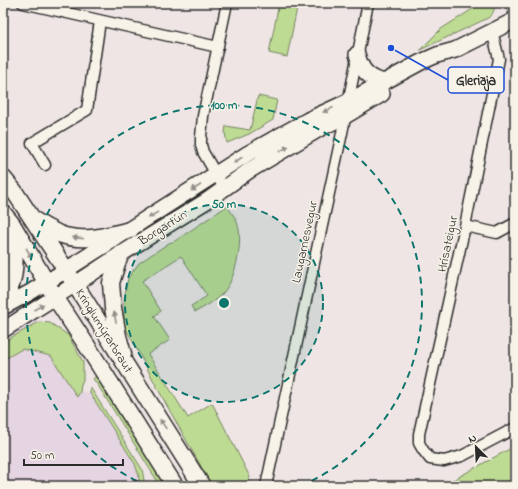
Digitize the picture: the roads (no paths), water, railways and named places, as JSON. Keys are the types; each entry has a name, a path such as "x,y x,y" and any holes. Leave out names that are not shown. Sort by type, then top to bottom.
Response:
{"main road":[{"path":"3,171 14,191"},
{"name":"Kringlumýrarbraut","path":"3,178 14,191 66,270 64,291 89,349 175,486"},
{"path":"3,300 10,286 14,267 14,258 7,219"},
{"name":"Kringlumýrarbraut","path":"7,219 46,282 64,291 127,369 202,486"},
{"path":"32,219 58,234 82,239 100,238 130,230"},
{"path":"121,254 111,283 113,308 127,369"},
{"path":"64,291 160,442 192,469"}],"street":[{"path":"24,3 218,47"},
{"path":"224,188 203,152 201,137 203,116 227,3"},
{"name":"Laugarnesvegur","path":"266,486 368,3"},
{"path":"512,3 515,17"},
{"path":"346,109 384,82 432,57 454,50 515,20"},
{"path":"45,165 32,143 87,110 100,21"},
{"name":"Hrísateigur","path":"492,31 499,59 465,226 419,434 420,443 423,450 430,459 444,462 462,456 515,428"},
{"path":"346,109 444,59 454,50"},
{"path":"357,54 361,65 367,74 384,82"},
{"name":"Borgartún","path":"3,307 29,293 130,230 247,154 308,120 346,109"},
{"name":"Borgartún","path":"3,330 208,200 241,175 325,126 346,109"},
{"path":"465,226 496,233 515,222"}],"place":[{"name":"Gleriðja","path":"391,48"}]}
